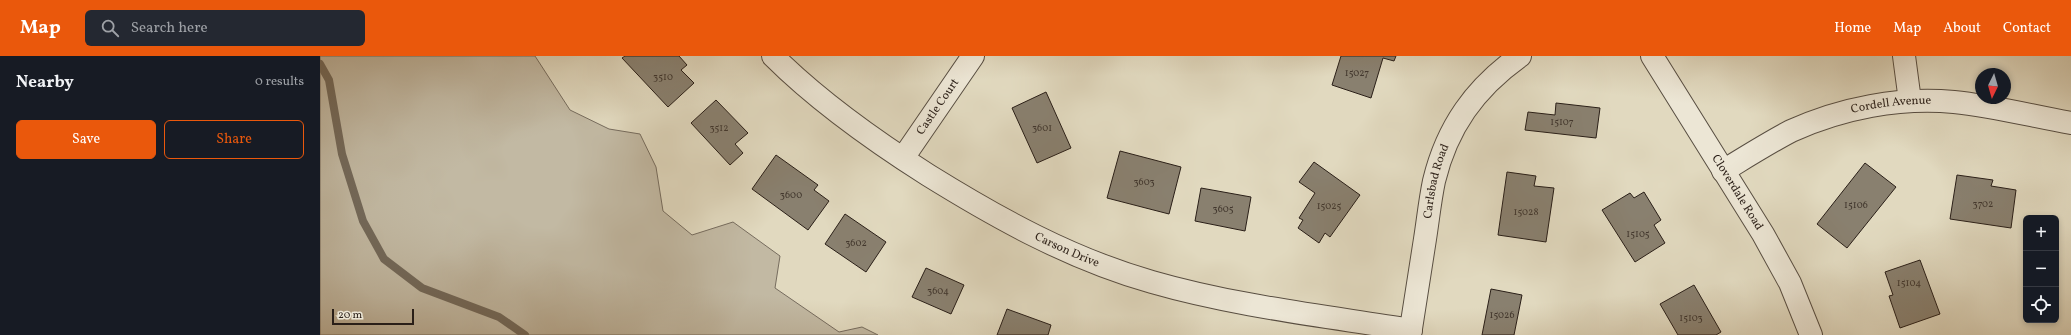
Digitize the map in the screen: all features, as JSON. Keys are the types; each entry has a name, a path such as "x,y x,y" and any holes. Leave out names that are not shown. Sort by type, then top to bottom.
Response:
{"street":[{"name":"Carson Drive","path":"773,56 841,116 903,158 976,205 1064,250 1114,270 1152,282 1215,298 1411,333"},
{"name":"Castle Court","path":"903,158 973,56"},
{"name":"Carlsbad Road","path":"1411,333 1434,182 1443,153 1459,119 1481,89 1497,72 1520,56"},
{"name":"Cloverdale Road","path":"1652,56 1790,282 1811,335"},
{"path":"1904,56 1910,101"},
{"name":"Cordell Avenue","path":"1723,171 1792,131 1833,115 1876,105 1910,101 1954,102 2071,123"}],"shaded area":[{"path":"320,56 535,56 570,110 609,129 640,134 656,167 663,211 692,235 733,222 780,256 775,288 839,332 862,327 878,335 320,335"}],"building":[{"path":"625,56 679,56 687,65 681,70 694,83 668,107 622,58"},
{"path":"1341,56 1396,56 1394,61 1383,58 1371,98 1332,85"},
{"path":"1046,92 1071,148 1037,163 1012,108"},
{"path":"716,100 748,133 735,144 743,153 730,165 691,123"},
{"path":"1556,103 1600,108 1596,138 1525,130 1528,112 1555,115"},
{"path":"1120,151 1181,167 1169,214 1107,198"},
{"path":"776,155 818,185 814,190 829,201 808,230 752,189"},
{"path":"1314,162 1360,195 1330,237 1325,233 1319,243 1298,228 1303,220 1299,218 1315,193 1299,182"},
{"path":"1865,163 1896,187 1847,248 1817,224"},
{"path":"1507,172 1536,176 1534,186 1554,188 1546,242 1498,235"},
{"path":"1957,175 1993,180 1991,186 2016,190 2011,228 1950,219"},
{"path":"1201,188 1251,197 1245,231 1195,221"},
{"path":"1644,192 1661,220 1654,225 1665,243 1635,262 1602,210 1630,193 1634,198"},
{"path":"845,214 886,242 866,272 825,244"},
{"path":"1920,260 1940,314 1900,328 1889,296 1893,295 1885,272"},
{"path":"926,268 964,285 951,314 912,297"},
{"path":"1694,285 1721,332 1716,335 1678,335 1660,304"},
{"path":"1491,289 1522,295 1514,335 1482,335"},
{"path":"1007,309 1051,325 1048,335 997,335"}],"waterway":[{"path":"320,64 329,80 342,154 363,221 384,259 422,288 499,317 525,335"}]}
